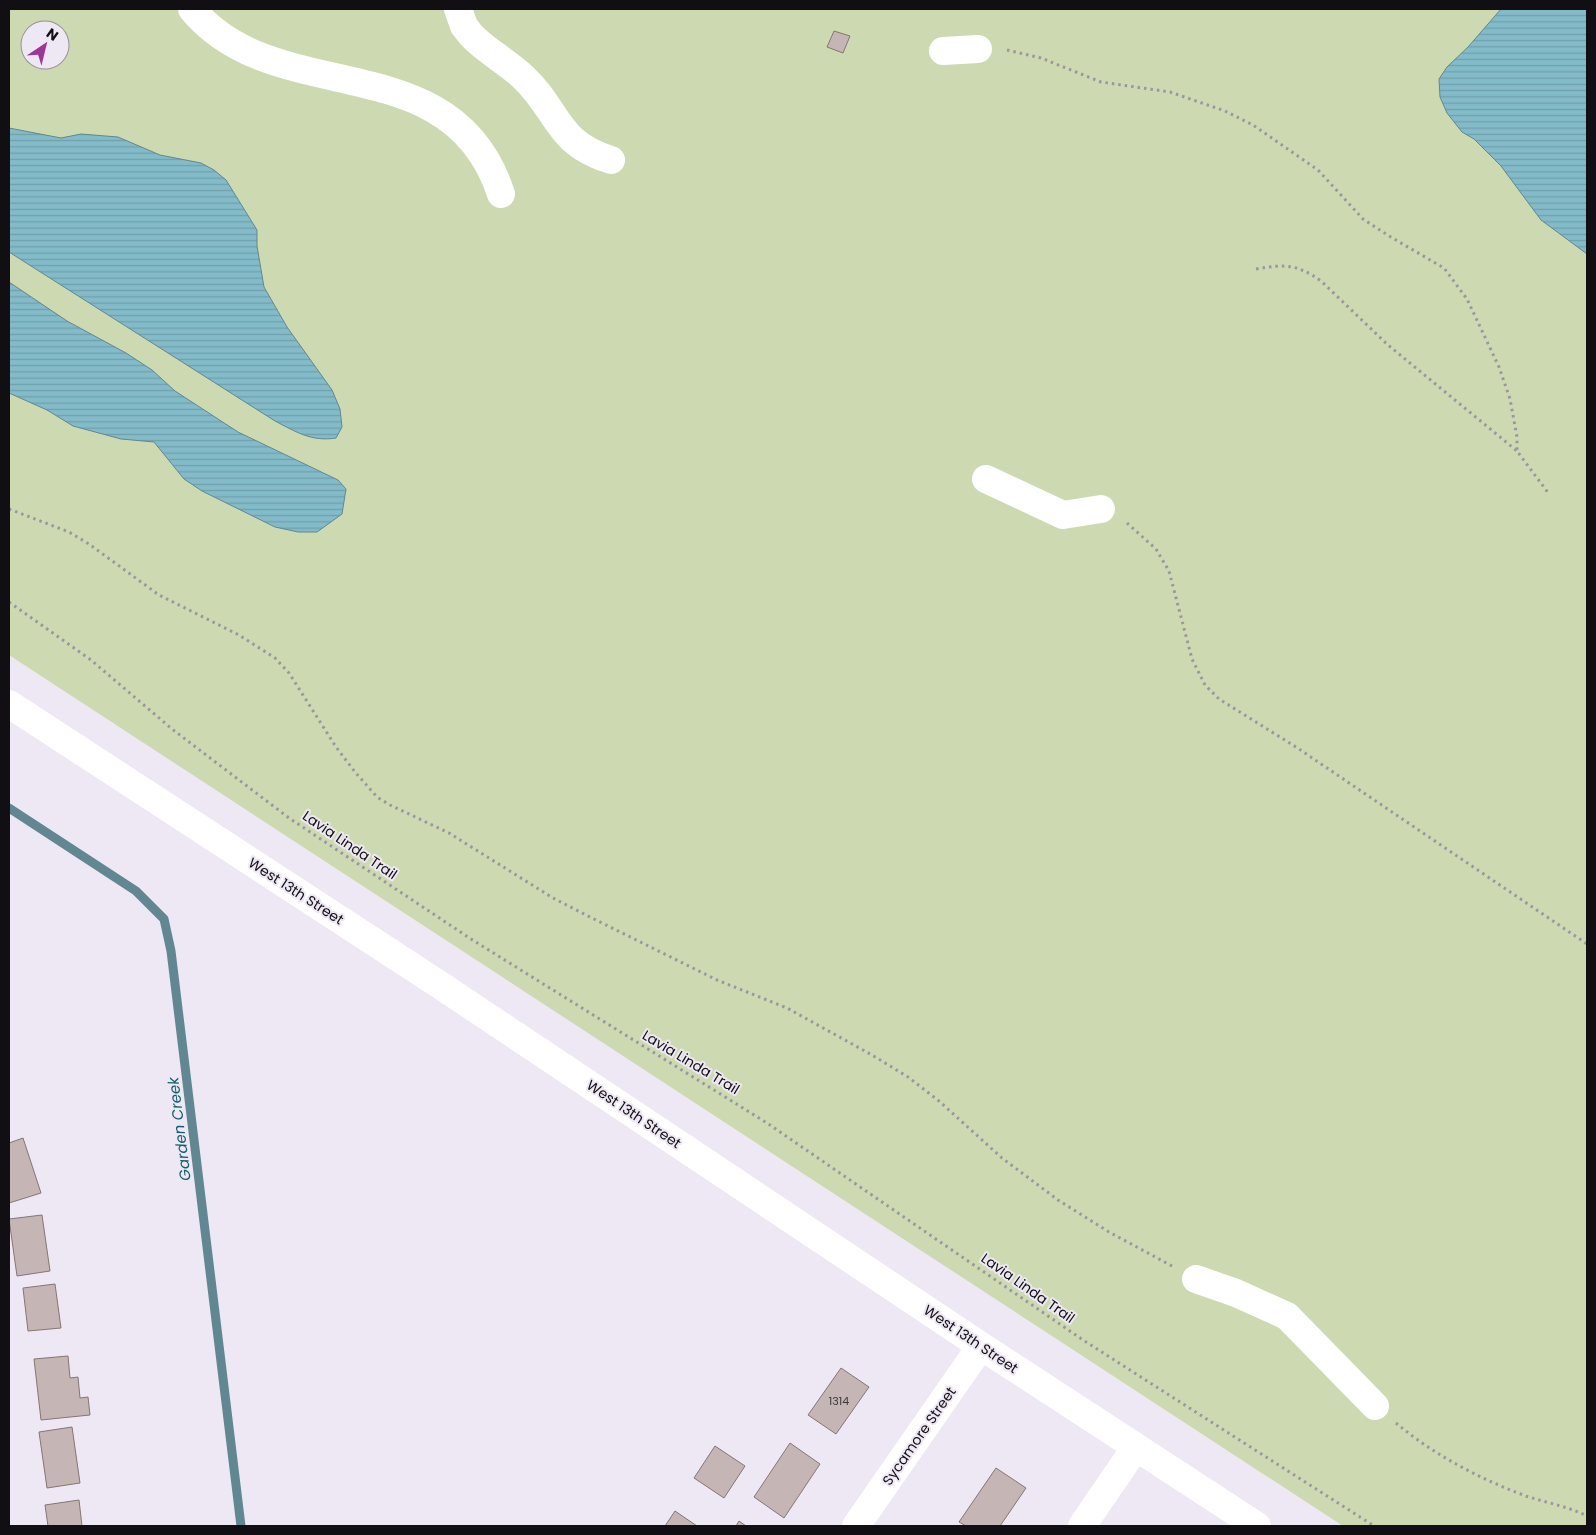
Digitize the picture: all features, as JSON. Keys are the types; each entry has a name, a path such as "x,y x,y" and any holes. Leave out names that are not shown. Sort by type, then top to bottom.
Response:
{"main road":[{"path":"192,9 216,32 249,52 330,76 391,90 439,112 479,148 496,177 501,194"},
{"path":"458,9 464,26 471,36 529,84 568,136 590,153 612,160"},
{"path":"943,51 978,49"},
{"path":"986,479 1063,515 1101,509"},
{"name":"West 13th Street","path":"9,704 440,985 981,1346 1257,1526"},
{"path":"1196,1279 1236,1292 1287,1316 1375,1406"},
{"name":"Sycamore Street","path":"856,1526 981,1346"},
{"path":"1082,1526 1136,1448"}],"path":[{"path":"978,49 1004,49 1029,54 1087,78 1157,89 1184,96 1225,111 1253,125 1308,161 1364,218 1389,236 1436,262 1460,286 1479,322 1505,383 1518,437 1517,451"},
{"path":"1256,269 1288,265 1309,273 1321,282 1388,345 1517,451 1549,494"},
{"path":"9,509 69,532 90,544 159,595 239,635 270,654 289,674 336,747 355,772 384,801 449,833 547,894 590,917 717,980 787,1008 908,1077 939,1101 1002,1158 1058,1200 1109,1232 1196,1279"},
{"path":"1101,509 1132,526 1156,549 1169,571 1192,659 1205,685 1218,699 1296,748 1587,944"},
{"name":"Lavia Linda Trail","path":"9,602 91,660 172,729 256,795 341,853 576,1006 672,1062 768,1122 1083,1340 1374,1526"},
{"path":"1375,1406 1432,1450 1483,1478 1528,1497 1564,1506 1587,1516"}],"green space":[{"path":"9,9 1587,9 1587,1526 1343,1526 9,655"}],"water":[{"path":"1501,9 1587,9 1587,254 1541,220 1501,166 1474,139 1462,132 1447,113 1440,97 1439,79 1447,67 1468,47"},
{"path":"9,128 61,138 81,134 118,137 160,155 201,163 214,170 226,180 257,230 257,246 264,287 287,327 332,390 340,409 342,427 336,438 319,439 297,432 275,421 9,252"},
{"path":"9,282 67,321 126,353 152,370 175,391 238,432 338,480 346,489 342,514 317,532 298,532 275,527 202,491 184,479 154,442 121,439 73,426 47,410 9,393"}],"building":[{"path":"834,31 850,36 843,53 827,47"},
{"path":"23,1138 41,1193 9,1203 9,1143"},
{"path":"42,1215 50,1271 17,1276 9,1219"},
{"path":"55,1284 61,1328 28,1331 23,1288"},
{"path":"68,1356 70,1378 78,1377 80,1398 88,1397 90,1415 41,1420 34,1359"},
{"path":"841,1368 869,1387 836,1434 808,1415"},
{"path":"72,1427 80,1483 47,1488 39,1432"},
{"path":"790,1443 820,1464 784,1518 754,1497"},
{"path":"715,1446 745,1466 724,1498 694,1478"},
{"path":"996,1468 1026,1488 1000,1526 966,1526 959,1522"},
{"path":"79,1500 82,1526 48,1526 45,1505"},
{"path":"675,1511 697,1526 665,1526"},
{"path":"739,1521 746,1526 736,1526"}],"waterway":[{"name":"Garden Creek","path":"9,808 136,891 164,919 171,951 241,1526"}]}
